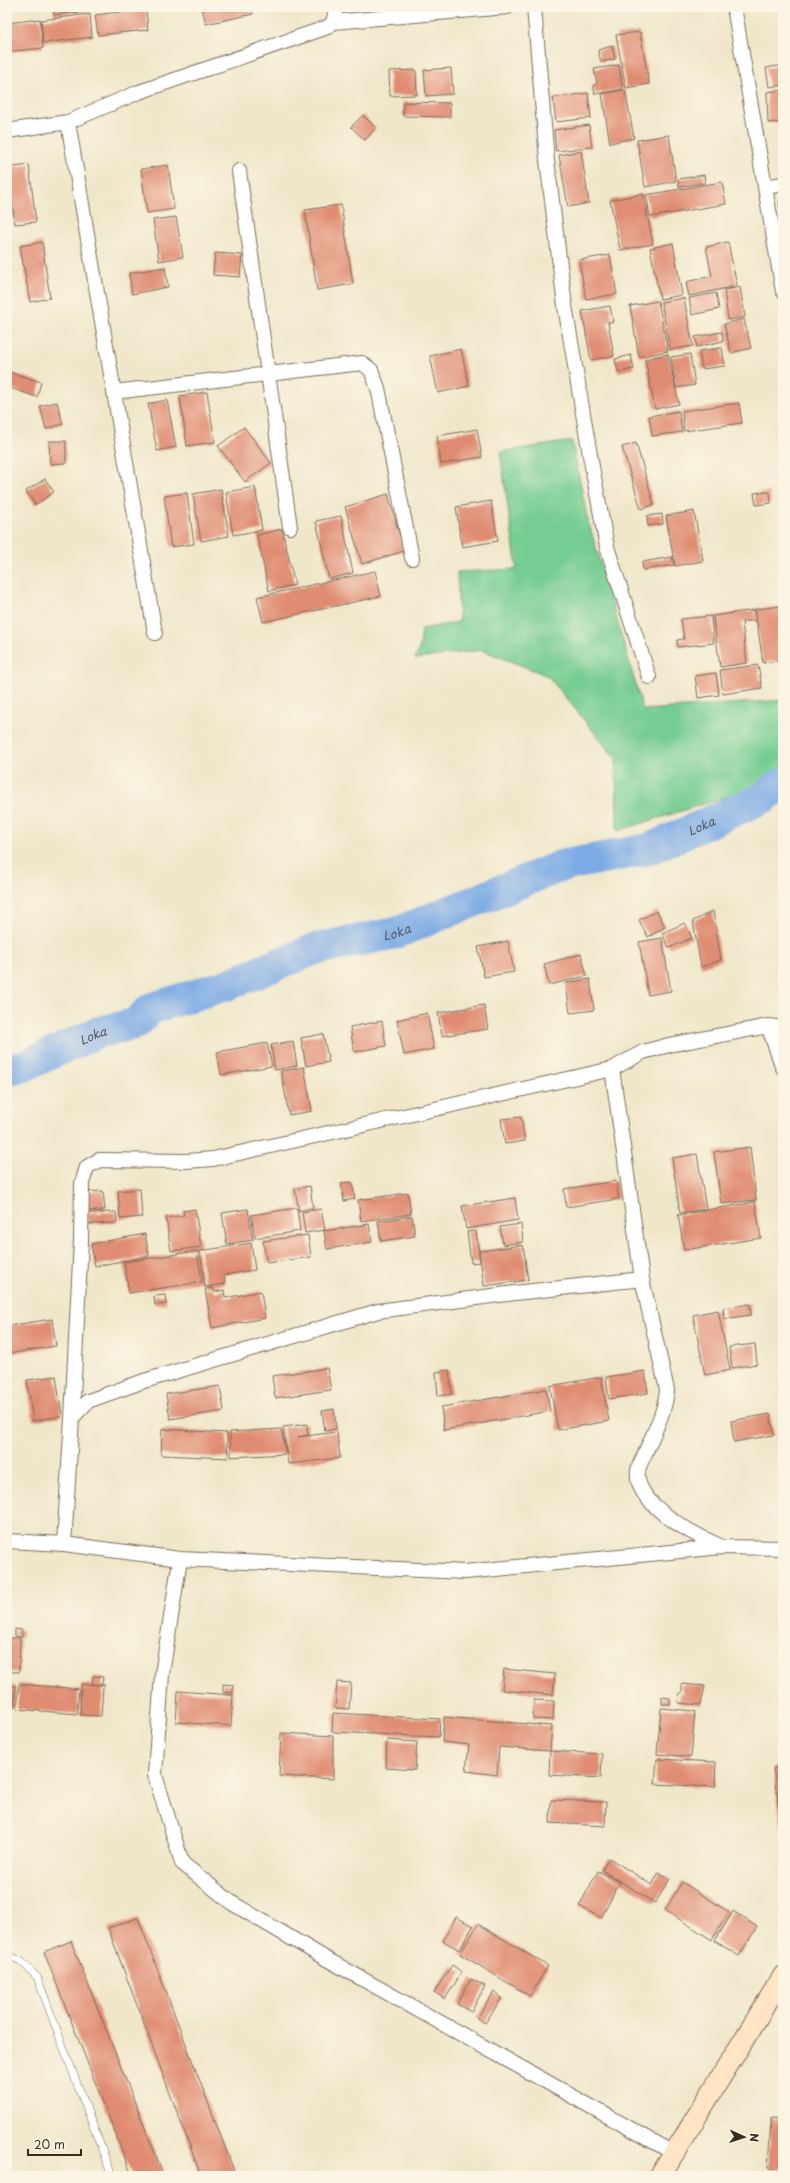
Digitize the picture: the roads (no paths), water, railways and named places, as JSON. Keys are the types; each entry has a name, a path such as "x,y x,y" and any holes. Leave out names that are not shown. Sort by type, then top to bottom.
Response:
{"street":[{"path":"7,131 68,122 139,92 328,27 333,22 336,15 335,7"},
{"path":"333,22 507,7"},
{"path":"534,7 547,160 565,306 591,461 607,547 649,677"},
{"path":"734,7 783,290"},
{"path":"68,122 155,632"},
{"path":"239,172 290,528"},
{"path":"765,187 783,184"},
{"path":"114,392 362,363 371,370 378,388 412,558"},
{"path":"768,1026 783,1068"},
{"path":"64,1544 81,1241 82,1183 87,1167 99,1160 117,1159 186,1161 212,1159 612,1069 643,1052 656,1049 768,1026 783,1028"},
{"path":"612,1069 642,1279 667,1390 665,1407 638,1470 639,1484 654,1505 671,1519 700,1537 722,1547"},
{"path":"72,1418 88,1401 144,1381 378,1311 642,1279"},
{"path":"7,1541 64,1544 180,1559 465,1572 722,1547 783,1548"},
{"path":"180,1559 162,1674 154,1775 182,1862 232,1903 310,1950 674,2153"},
{"path":"660,2176 783,1976"}],"lane":[{"path":"7,1955 21,1961 37,1977 112,2176"}],"waterway":[{"name":"Loka","path":"7,1070 24,1066 99,1032 135,1024 152,1008 227,985 315,949 396,933 561,866 649,849 763,798 783,783"}]}
